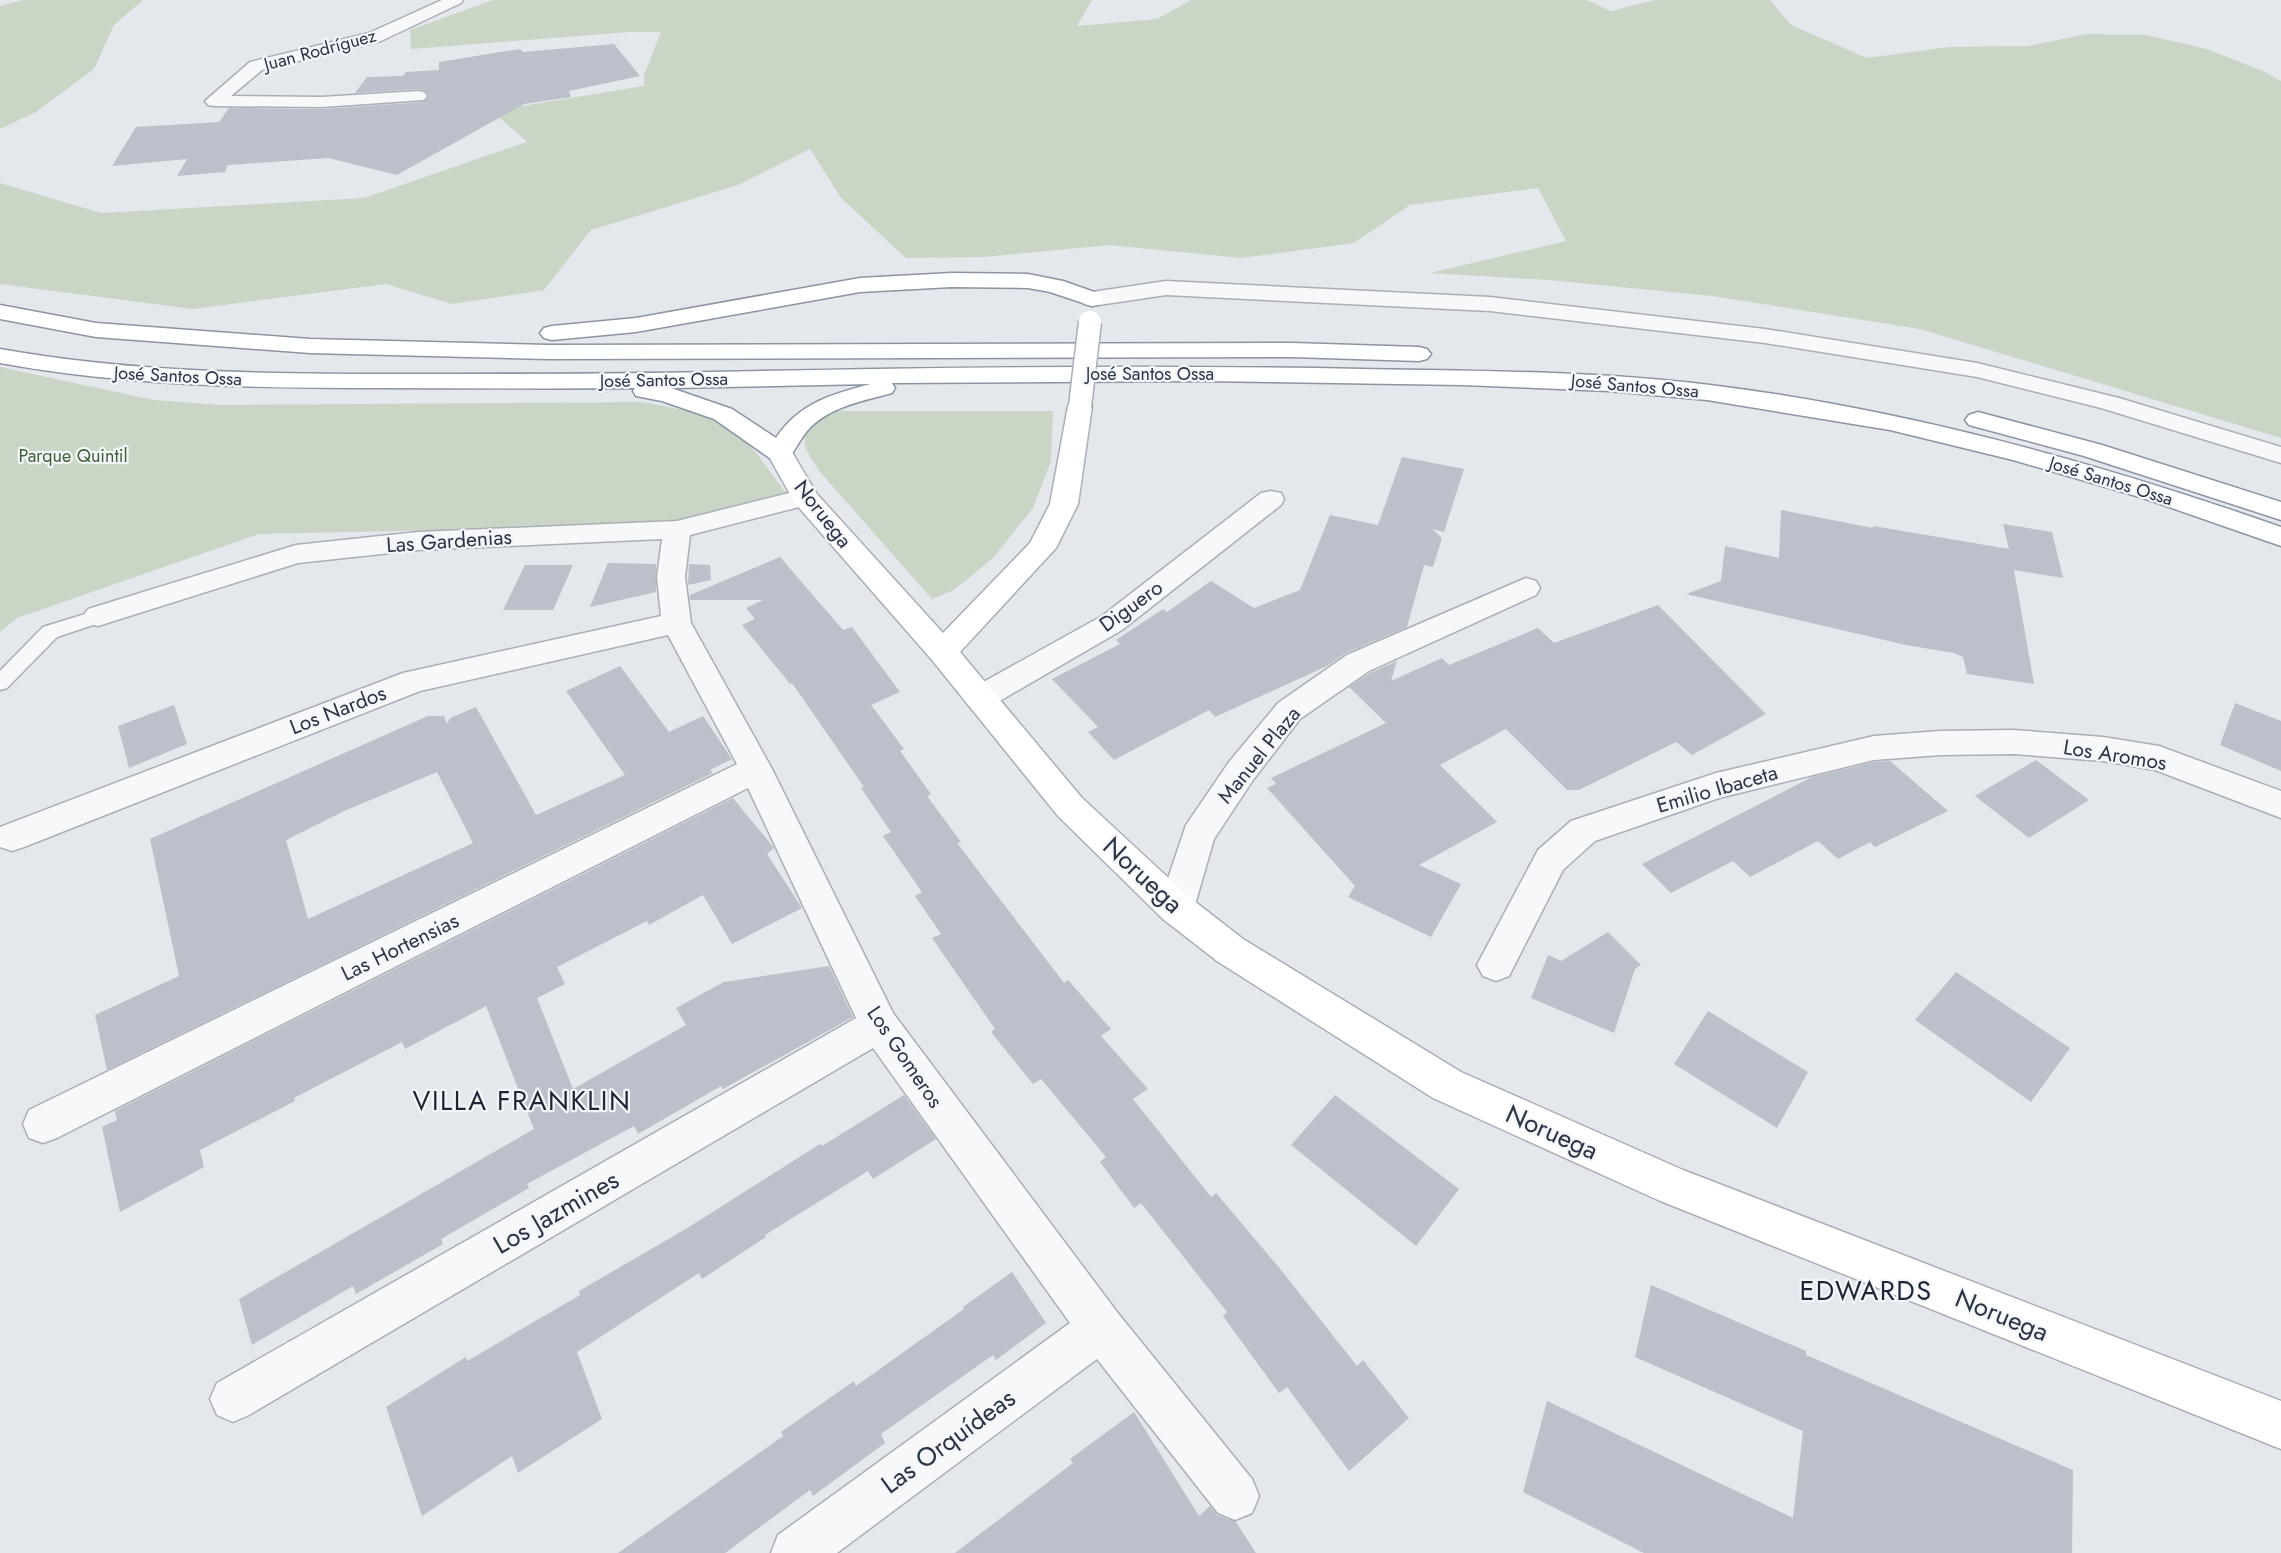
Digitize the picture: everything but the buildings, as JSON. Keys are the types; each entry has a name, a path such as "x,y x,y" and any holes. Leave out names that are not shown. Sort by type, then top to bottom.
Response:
{"main road":[{"path":"310,346 424,343 636,325 860,285 940,280 1028,281 1055,286 1091,310 1080,406 1064,504 1042,548 943,652"},
{"name":"José Santos Ossa","path":"0,312 96,330 310,346 549,352 1292,351 1524,357"},
{"name":"José Santos Ossa","path":"0,356 59,368 177,379 571,382 931,375 1257,374 1606,382 1689,390 1827,410 1984,444 2150,492 2281,537"},
{"name":"José Santos Ossa","path":"1569,358 1668,366 1761,378 1895,401 2052,437 2281,510"},
{"path":"571,382 666,394 723,414 780,453 791,432 816,409 840,400 931,375"},
{"name":"Noruega","path":"780,453 805,496 943,652 1070,807 1176,908 1230,950 1447,1085 1673,1186 2281,1425"}],"street":[{"name":"Juan Rodríguez","path":"418,96 322,102 214,100 256,66 375,37 455,0"},
{"path":"1091,310 1166,288 1490,304 1765,336 1977,370 2110,403 2281,455"},
{"name":"Las Gardenias","path":"98,616 296,555 418,541 677,530 805,496"},
{"name":"Diguero","path":"980,698 1112,623 1271,499"},
{"name":"Los Gomeros","path":"677,530 670,577 676,623 756,769 879,1025 1101,1328 1235,1496"},
{"name":"Manuel Plaza","path":"1176,908 1198,835 1241,771 1289,711 1358,663 1526,588"},
{"name":"Los Nardos","path":"12,837 414,681 676,623"},
{"name":"Los Aromos","path":"2014,742 2103,749 2159,758 2281,805"},
{"name":"Emilio Ibaceta","path":"1496,964 1550,860 1583,831 1716,786 1874,748 1941,743 2014,742"},
{"name":"Las Hortensias","path":"44,1124 756,769"},
{"name":"Los Jazmines","path":"233,1399 879,1025"},
{"name":"Las Orquídeas","path":"796,1553 1101,1328"}],"lane":[{"path":"0,683 50,632 98,616"}],"green space":[{"path":"23,0 143,0 114,25 94,69 36,112 0,129 0,6"},
{"path":"493,0 1092,0 1077,26 1157,19 1191,0 1586,0 1611,11 1655,0 1770,0 1791,25 1867,58 1949,47 2028,46 2087,34 2146,35 2207,49 2265,72 2281,81 2281,438 1920,329 1712,296 1549,280 1430,273 1566,241 1538,188 1410,205 1354,243 1241,258 1109,245 984,257 906,258 841,198 810,149 738,185 591,230 544,290 452,304 386,284 193,309 0,284 0,183 101,213 364,198 527,142 492,111 644,86 644,75 661,32 629,32 411,49 410,30"},
{"name":"Parque Quintil","path":"0,367 153,400 221,405 642,402 722,417 757,454 786,493 677,525 259,534 17,618 0,632"},
{"path":"837,411 1053,411 1051,461 1033,508 993,558 954,590 932,599 820,472 808,453 805,437 809,421"}],"district":[{"name":"VILLA FRANKLIN","path":"522,1100"},
{"name":"EDWARDS","path":"1866,1290"}]}
